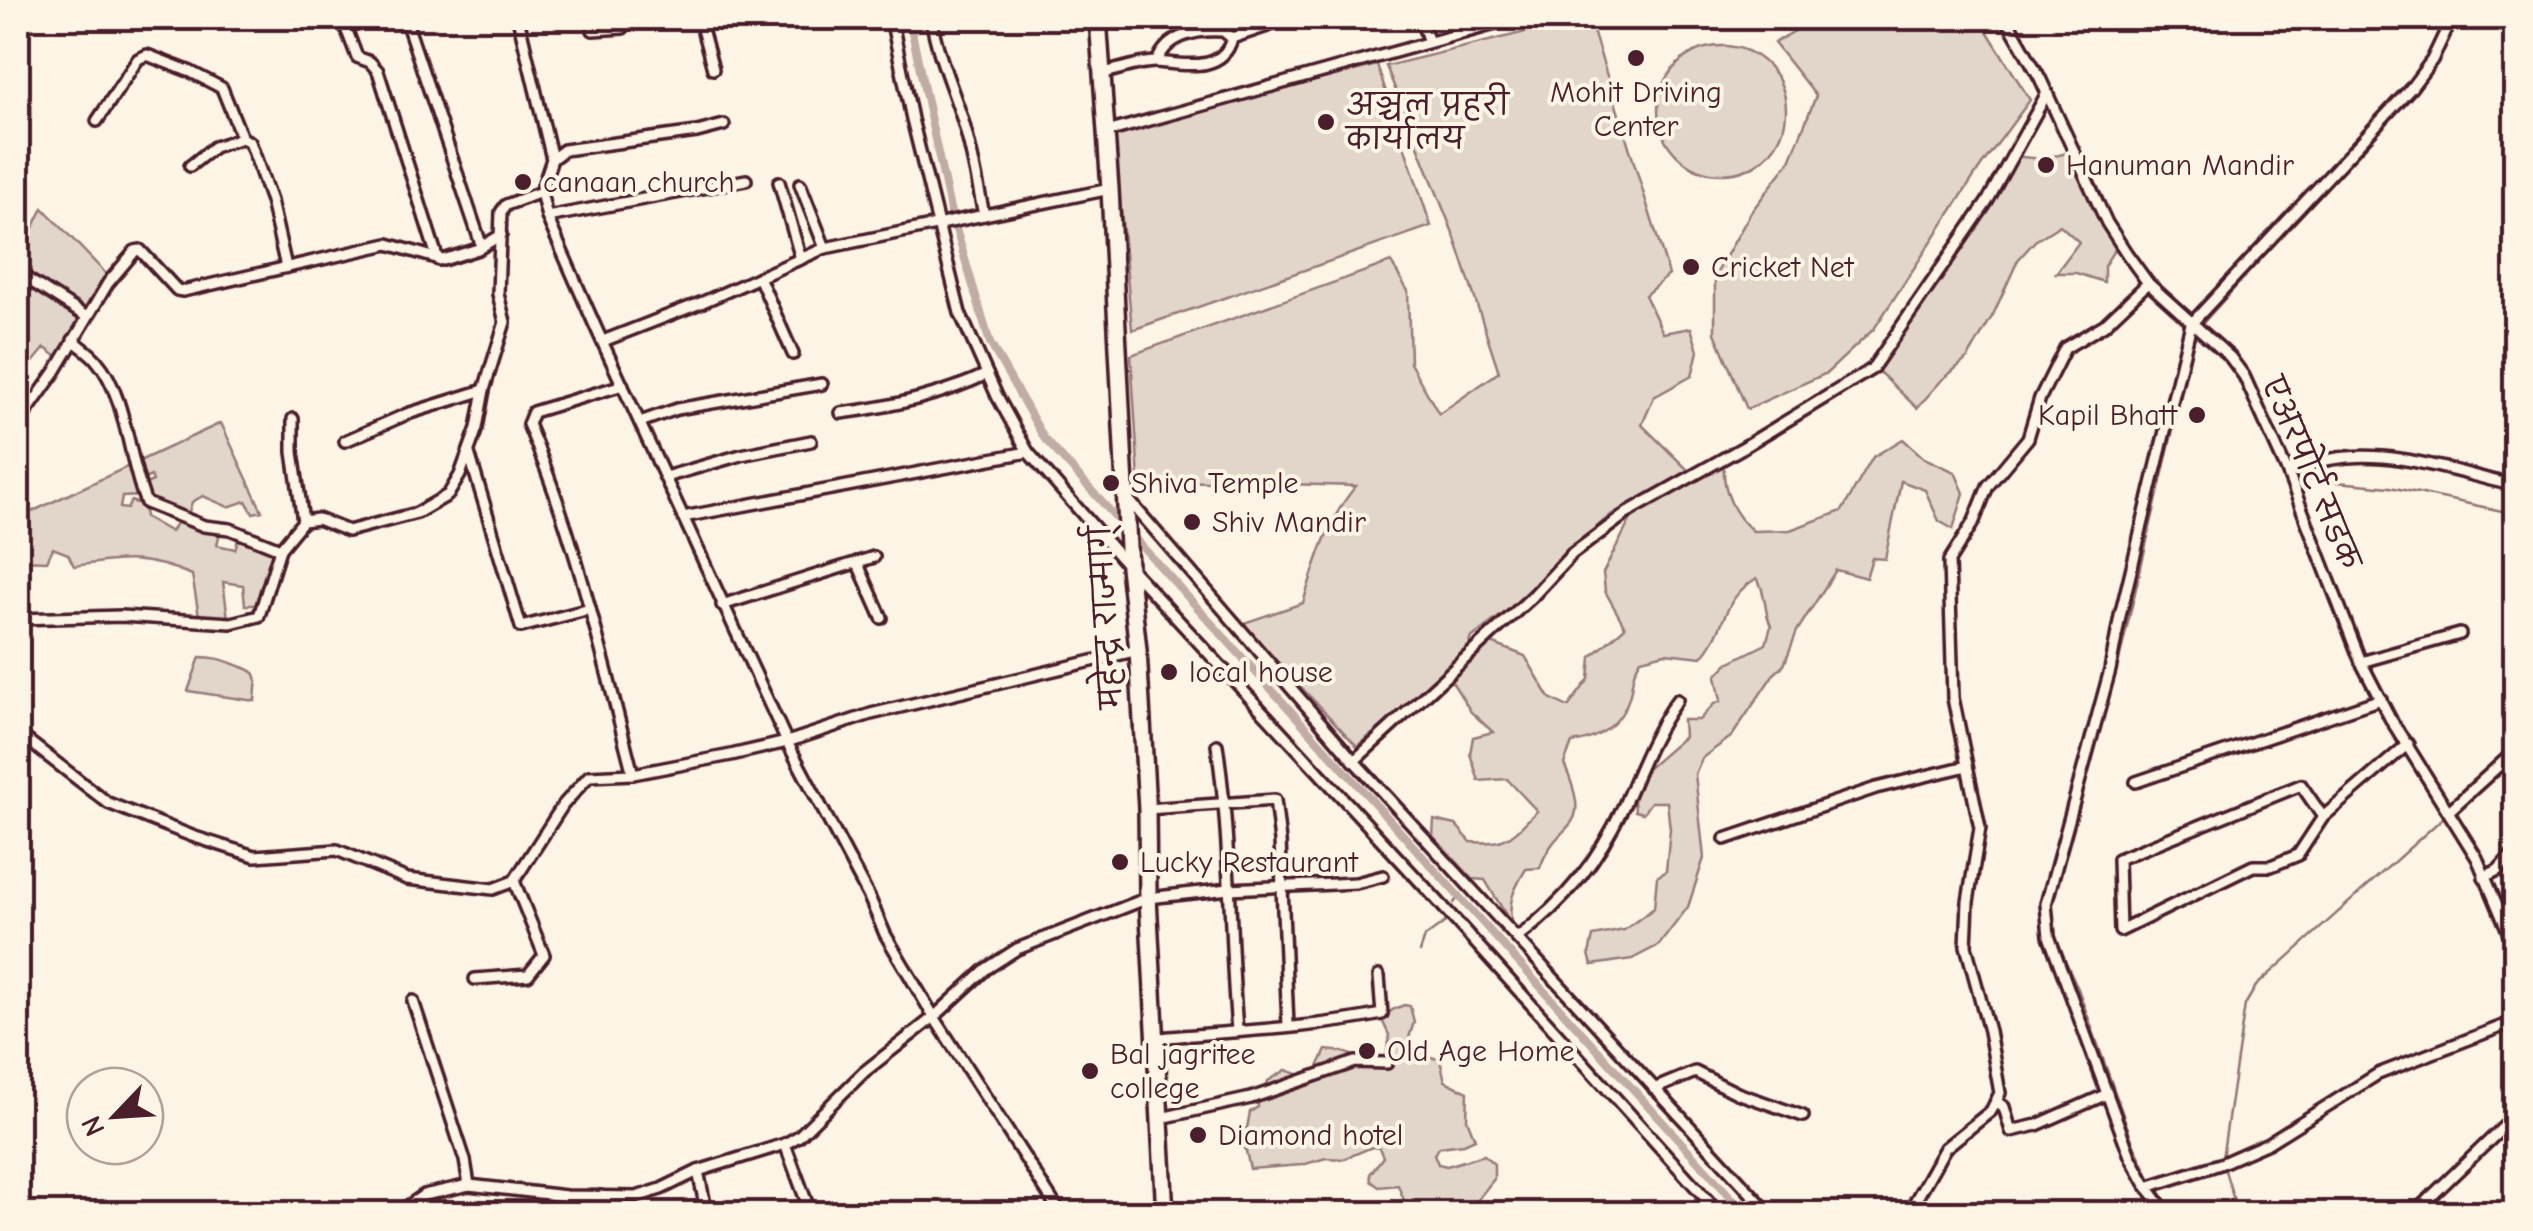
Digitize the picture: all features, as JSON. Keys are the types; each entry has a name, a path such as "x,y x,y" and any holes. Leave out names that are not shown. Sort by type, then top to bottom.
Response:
{"highway":[{"name":"महेन्द्र राज्मार्ग्","path":"1098,18 1128,560 1138,650 1147,809 1165,1214"}],"street":[{"path":"342,18 357,58 370,62 378,71 438,260"},
{"path":"405,18 482,247"},
{"path":"518,18 552,159"},
{"path":"593,30 623,28 628,18"},
{"path":"699,18 713,69"},
{"path":"891,18 912,119 943,222 948,274 960,313 1028,452 1720,1214"},
{"path":"931,18 939,61 966,132 984,216"},
{"path":"1232,38 1291,18"},
{"path":"1420,18 1429,42"},
{"path":"1107,132 1517,18"},
{"name":"एअरपोर्ट सडक","path":"2007,18 2048,93 2107,223 2148,283 2230,357 2244,376 2287,470 2361,662 2451,812 2516,950"},
{"path":"2167,1214 2130,1156 2048,936 2046,904 2110,670 2191,324 2411,88 2432,60 2452,18"},
{"path":"1157,62 1161,52 1186,34 1223,31 1232,38"},
{"path":"1102,73 1157,62 1194,66 1212,61 1230,46 1232,38"},
{"path":"97,121 138,59 147,55 222,88 242,138 250,142 271,200 286,267"},
{"path":"1354,762 1533,596 1572,554 1630,511 1872,368 1987,202 2048,93"},
{"path":"724,125 564,150 552,159 540,192 602,341 787,742 885,934 934,1018 1061,1214"},
{"path":"190,166 214,147 242,138"},
{"path":"548,216 746,180"},
{"path":"779,182 802,259"},
{"path":"800,184 826,248"},
{"path":"602,341 826,248 1110,189"},
{"path":"18,619 121,616 231,623 259,616 280,548 303,521 318,520 348,531 416,514 448,495 468,450 505,322 498,294 502,208 540,192"},
{"path":"26,413 108,282 135,250 140,250 183,292 388,244 438,260 454,258 500,236"},
{"path":"18,273 86,317"},
{"path":"759,278 793,354"},
{"path":"1908,1214 1944,1148 1991,1110 2000,1093 1990,1031 1966,946 1968,902 1980,828 1953,698 1949,560 1974,521 1988,486 2028,438 2040,398 2066,348 2104,325 2148,283"},
{"path":"73,340 96,359 104,372 120,412 146,504 280,548"},
{"path":"841,413 884,406 987,374"},
{"path":"640,422 677,409 822,384"},
{"path":"623,385 533,412 528,424 555,488 633,774"},
{"path":"345,441 407,414 484,390"},
{"path":"293,419 293,452 303,521"},
{"path":"665,477 740,455 811,441"},
{"path":"468,450 520,628 590,609"},
{"path":"683,517 1028,452"},
{"path":"2287,470 2334,458 2368,457 2402,460 2516,486"},
{"path":"1125,501 1354,762 1770,1214"},
{"path":"722,605 874,557"},
{"path":"856,562 882,618"},
{"path":"2361,662 2460,634"},
{"path":"18,733 108,803 192,836 255,856 337,850 407,878 493,890 514,881 563,804 589,776 633,774 787,742 888,710 1138,650"},
{"path":"2136,782 2381,699"},
{"path":"1518,938 1554,910 1582,877 1622,809 1655,730 1676,700"},
{"path":"2323,817 2301,784 2118,860 2120,931 2253,866 2271,866 2298,856 2323,817 2408,744"},
{"path":"1217,745 1226,804 1237,1030"},
{"path":"2451,812 2516,750"},
{"path":"1726,839 1876,788 1967,766"},
{"path":"1147,809 1275,800 1288,1024"},
{"path":"2484,877 2498,870 2516,850"},
{"path":"396,1214 424,1195 468,1185 566,1196 636,1196 661,1189 698,1171 799,1136 864,1072 934,1018 986,969 1017,950 1148,898 1229,889 1356,883 1382,876"},
{"path":"475,980 528,975 544,955 514,881"},
{"path":"1158,1038 1288,1024 1332,1024 1382,1014 1379,976"},
{"path":"414,1002 465,1160 468,1185"},
{"path":"2147,1187 2268,1144 2378,1074 2516,1022"},
{"path":"1161,1118 1251,1098 1328,1068 1355,1062 1387,1063"},
{"path":"1654,1089 1695,1072 1737,1094 1803,1116"},
{"path":"1996,1100 2004,1107 2011,1132 2037,1125 2106,1094"},
{"path":"2414,1214 2516,1114"},
{"path":"785,1144 811,1214"},
{"path":"698,1171 707,1214"},
{"path":"602,1196 604,1214"}],"shaded area":[{"path":"1589,18 1669,275 1645,295 1663,333 1691,328 1698,351 1692,376 1654,397 1642,425 1690,472 1612,514 1569,550 1529,594 1470,639 1469,649 1401,711 1357,746 1241,624 1303,603 1330,526 1356,486 1139,480 1131,355 1391,262 1408,291 1410,363 1439,414 1499,372 1455,238 1386,66"},
{"path":"1817,18 1979,18 2030,100 1981,166 1874,329 1827,373 1747,409 1715,333 1715,276 1751,212 1790,161 1816,96 1774,43"},
{"path":"1722,46 1746,51 1767,65 1781,86 1786,110 1781,134 1767,155 1746,169 1722,174 1698,169 1677,155 1663,134 1658,110 1663,86 1677,65 1698,51"},
{"path":"1377,65 1431,226 1132,330 1114,133"},
{"path":"2067,153 2116,247 2104,266 2104,282 2076,273 2056,273 2079,242 2060,225 2035,241 2018,260 1968,358 1917,408 1876,369 1917,315 2013,156 2041,159"},
{"path":"43,208 109,277 86,315 18,271 18,259"},
{"path":"21,278 85,317 60,359 45,348 30,366 18,393 18,282"},
{"path":"221,423 262,511 253,513 246,501 228,507 203,496 192,502 187,518 146,499 141,486 153,481 151,476 140,481 135,463"},
{"path":"1903,439 1924,458 1955,472 1964,493 1953,529 1939,521 1925,490 1901,481 1885,559 1872,558 1866,578 1836,570 1797,631 1784,665 1732,736 1702,758 1695,774 1704,858 1688,907 1659,945 1632,959 1592,965 1589,954 1593,936 1624,930 1654,908 1657,877 1666,871 1670,829 1667,802 1651,802 1643,813 1635,811 1632,782 1684,737 1683,720 1699,720 1721,701 1716,676 1728,663 1766,644 1771,626 1757,578 1736,595 1702,657 1665,653 1641,659 1620,716 1599,734 1572,743 1564,764 1573,787 1575,815 1540,868 1526,869 1511,902 1512,925 1485,880 1473,879 1433,836 1434,820 1456,825 1471,842 1494,842 1515,832 1537,811 1507,779 1479,781 1470,754 1473,737 1493,732 1471,712 1449,677 1489,642 1525,656 1550,698 1568,707 1589,679 1591,657 1625,627 1605,591 1603,573 1635,511 1724,463 1727,492 1746,524 1753,531 1790,530 1842,511 1873,457"},
{"path":"131,465 140,496 122,497 120,508 127,509 131,501 143,505 145,517 171,532 178,519 220,532 217,545 235,549 239,537 277,553 261,605 245,605 243,585 223,582 228,618 199,616 192,575 160,564 134,560 74,566 68,554 53,548 47,561 18,560 18,542 29,513"},
{"path":"200,657 253,672 255,701 188,691"},
{"path":"1404,1005 1410,1006 1414,1022 1407,1044 1413,1051 1440,1060 1445,1081 1468,1092 1467,1119 1475,1139 1440,1147 1434,1154 1438,1164 1447,1166 1484,1155 1494,1164 1494,1179 1467,1213 1409,1213 1398,1185 1379,1187 1371,1181 1370,1174 1383,1157 1379,1148 1372,1147 1344,1159 1250,1169 1246,1151 1231,1134 1247,1128 1250,1112 1258,1107 1257,1094 1266,1092 1268,1081 1286,1070 1303,1076 1316,1071 1326,1050 1344,1052 1368,1062 1366,1057 1386,1059 1389,1035 1382,1020"}],"waterway":[{"path":"909,18 950,209 990,343 1044,438 1746,1214"},
{"path":"2439,56 2450,32"},
{"path":"2203,323 2397,109"},
{"path":"2060,871 2119,661 2195,335"},
{"path":"2306,479 2390,487 2516,514"},
{"path":"2222,1159 2245,1005 2256,986 2445,816"},
{"path":"2050,910 2053,893"},
{"path":"1454,903 1459,896"},
{"path":"1420,952 1425,937 1448,920"},
{"path":"2054,937 2077,986 2133,1143 2151,1180"},
{"path":"2224,1167 2238,1214"},
{"path":"2156,1186 2175,1214"}],"place":[{"name":"Mohit Driving Center","path":"1636,58"},
{"name":"अञ्चल प्रहरी कार्यालय","path":"1326,122"},
{"name":"Hanuman Mandir","path":"2046,165"},
{"name":"canaan church","path":"523,182"},
{"name":"Cricket Net","path":"1691,267"},
{"name":"Kapil Bhatt","path":"2197,415"},
{"name":"Shiva Temple","path":"1111,483"},
{"name":"Shiv Mandir","path":"1192,522"},
{"name":"local house","path":"1169,672"},
{"name":"Lucky Restaurant","path":"1120,862"},
{"name":"Old Age Home","path":"1367,1051"},
{"name":"Bal jagritee college","path":"1090,1071"},
{"name":"Diamond hotel","path":"1198,1135"}]}
